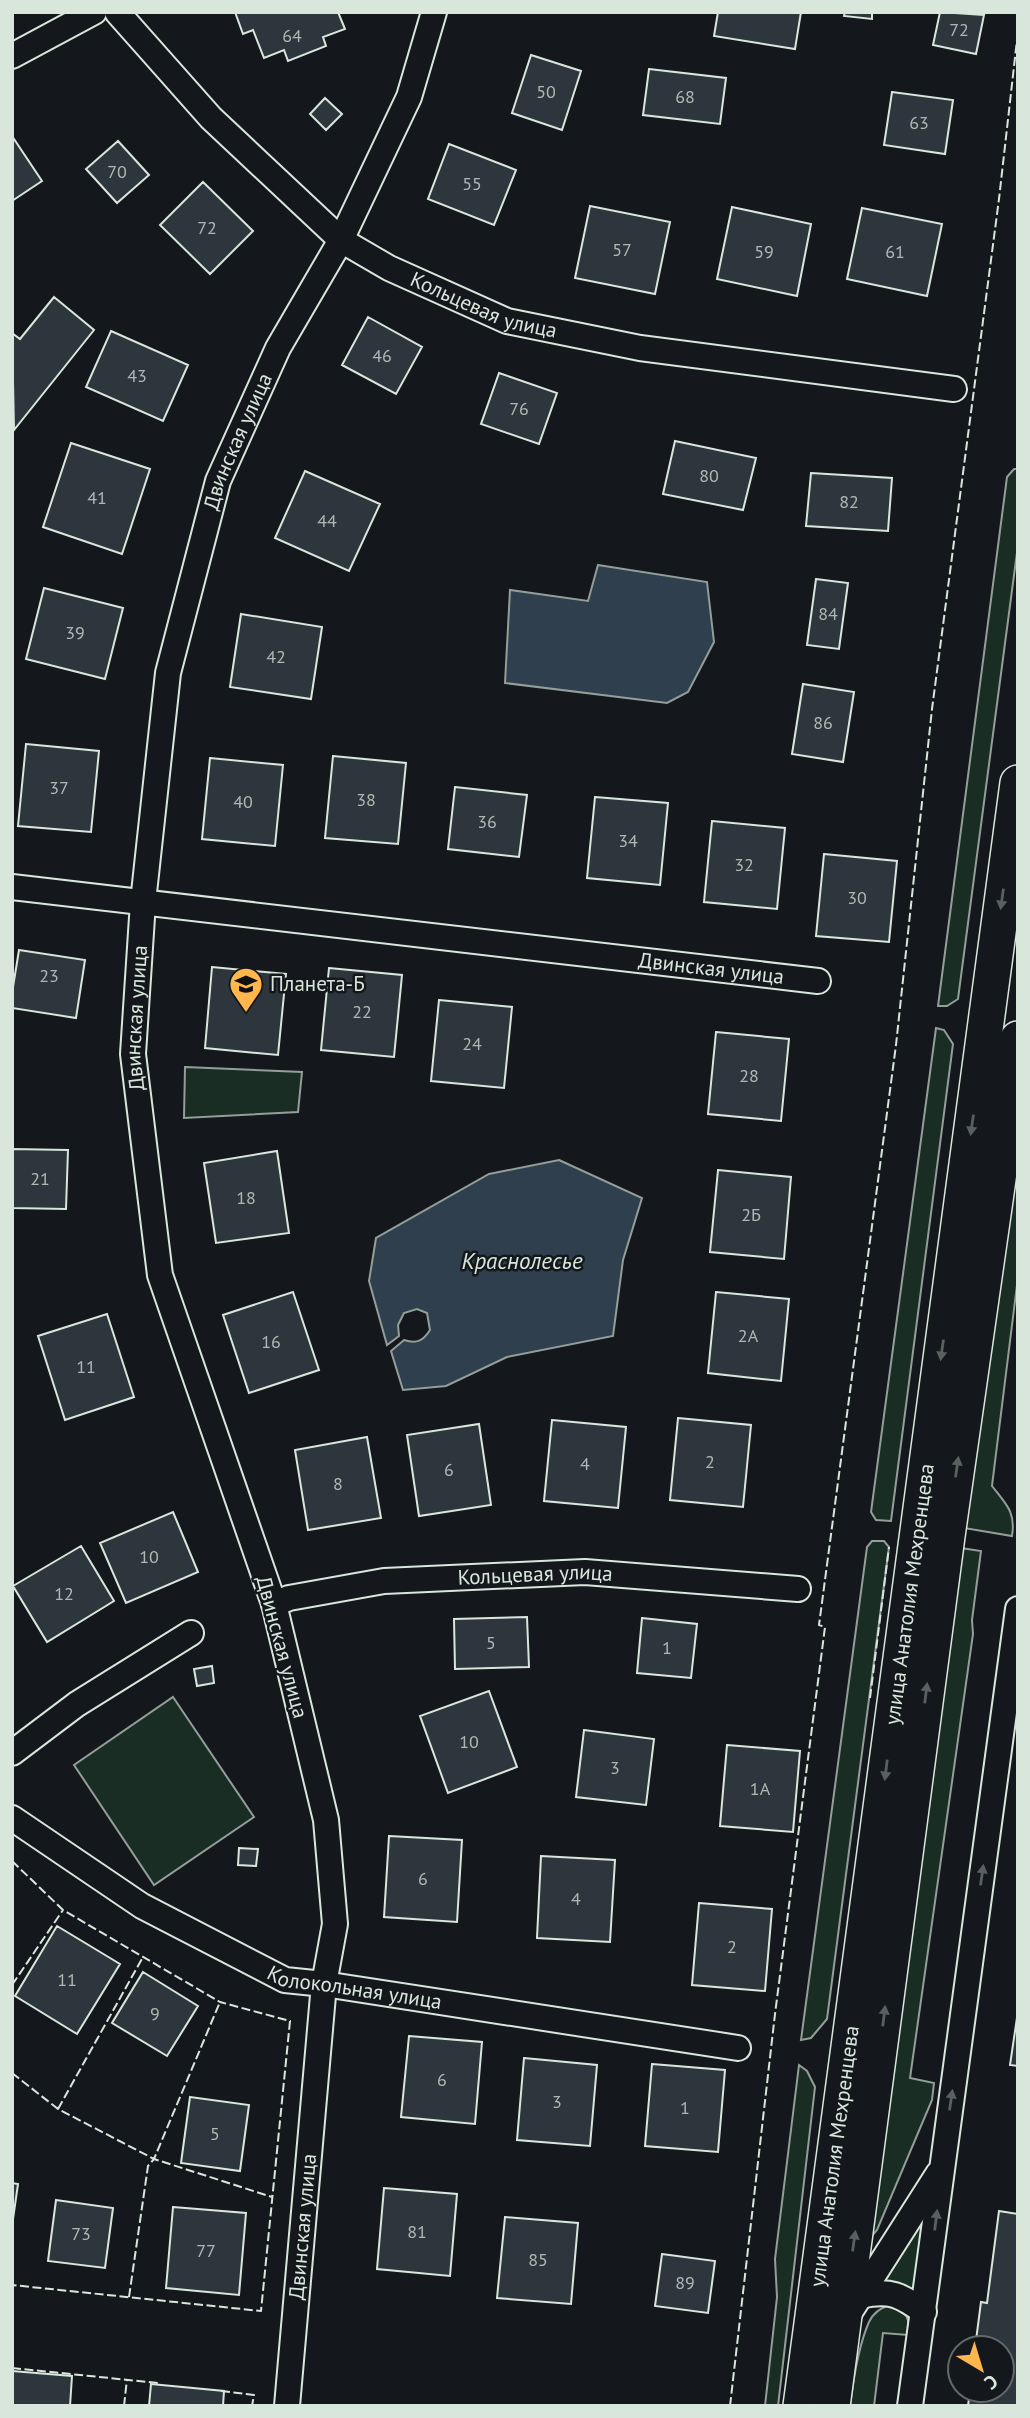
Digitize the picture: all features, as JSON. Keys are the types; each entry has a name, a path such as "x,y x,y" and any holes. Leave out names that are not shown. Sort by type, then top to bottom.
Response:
{"street":[{"path":"12,56 94,12"},
{"name":"Кольцевая улица","path":"117,12 211,118 341,240 389,268 507,321 640,348 954,389"},
{"name":"Двинская улица","path":"287,2406 324,1984 335,1924 326,1820 274,1604 160,1276 133,1054 143,902 168,673 218,481 278,348 341,240 409,97 434,12"},
{"name":"улица Анатолия Мехренцева","path":"801,2406 1018,783"},
{"name":"Двинская улица","path":"12,887 818,981"},
{"name":"улица Анатолия Мехренцева","path":"832,2406 947,1536 1018,1039"},
{"name":"Кольцевая улица","path":"274,1604 289,1598 384,1581 585,1572 798,1589"},
{"name":"улица Анатолия Мехренцева","path":"910,2406 925,2312 1018,1609"},
{"path":"12,1753 77,1704 191,1633"},
{"name":"Колокольная улица","path":"12,1818 142,1906 285,1980 738,2048"},
{"name":"улица Анатолия Мехренцева","path":"842,2325 942,2168"},
{"path":"860,2296 878,2292 903,2296 925,2312"}],"green space":[{"path":"1014,469 1018,469 1018,545 958,999 947,1006 938,1006 1007,477"},
{"path":"936,1028 944,1030 953,1044 891,1521 876,1520 871,1512"},
{"path":"185,1067 302,1072 298,1112 184,1118"},
{"path":"1018,1098 1018,1277 992,1486 1011,1514 1012,1536 964,1528"},
{"path":"872,1541 884,1541 889,1547 827,2019 811,2038 801,2040 867,1547"},
{"path":"961,1548 981,1551 972,1620 973,1634 910,2078 934,2083 932,2100 877,2230 871,2237"},
{"path":"173,1697 254,1817 154,1885 74,1765"},
{"path":"799,2065 807,2071 815,2087 778,2406 765,2406 777,2297 775,2259"},
{"path":"930,2199 920,2298 879,2284"},
{"path":"890,2305 906,2315 908,2335 883,2333 874,2406 850,2406 865,2331 875,2313"}],"water":[{"path":"598,565 707,582 714,642 688,692 667,703 505,683 510,590 588,601"},
{"name":"Краснолесье","path":"559,1160 642,1198 623,1260 613,1336 507,1357 446,1386 403,1390 391,1351 404,1340 413,1342 425,1337 430,1330 427,1313 417,1309 404,1313 398,1325 399,1336 387,1345 369,1281 376,1238 489,1174"}],"building":[{"path":"235,12 338,12 345,29 323,37 326,46 288,61 284,50 264,58 253,30 243,34"},
{"path":"718,12 801,12 795,49 714,36"},
{"path":"845,12 872,12 872,19 844,16"},
{"path":"940,12 984,15 976,54 933,45"},
{"path":"531,55 581,71 562,130 512,113"},
{"path":"649,69 726,78 720,124 643,115"},
{"path":"892,92 953,100 945,154 884,145"},
{"path":"325,98 342,114 326,130 310,114"},
{"path":"12,136 42,181 12,201"},
{"path":"118,141 149,175 117,203 86,169"},
{"path":"449,144 516,170 494,225 428,199"},
{"path":"203,182 253,231 210,274 160,225"},
{"path":"590,206 670,222 655,294 575,278"},
{"path":"732,207 811,224 797,296 717,279"},
{"path":"862,208 942,224 927,296 847,279"},
{"path":"54,297 94,330 14,430 12,333 20,339"},
{"path":"368,317 422,347 396,394 342,365"},
{"path":"111,331 188,365 163,421 86,387"},
{"path":"499,373 557,393 539,444 481,424"},
{"path":"675,441 756,458 743,510 663,494"},
{"path":"71,443 150,469 122,554 43,527"},
{"path":"305,471 380,504 349,571 275,538"},
{"path":"811,473 892,478 888,531 806,526"},
{"path":"816,579 848,583 839,649 807,645"},
{"path":"44,588 123,608 105,679 26,659"},
{"path":"241,614 322,627 311,699 230,687"},
{"path":"803,684 854,692 843,762 792,754"},
{"path":"26,744 99,751 91,832 18,826"},
{"path":"333,756 406,763 398,844 325,838"},
{"path":"210,758 283,765 275,846 202,839"},
{"path":"455,787 527,795 519,857 448,849"},
{"path":"595,797 668,803 660,885 587,878"},
{"path":"712,821 785,828 777,909 704,902"},
{"path":"824,854 897,861 889,942 816,936"},
{"path":"19,950 85,960 76,1018 12,1008"},
{"path":"212,967 286,974 278,1055 205,1048"},
{"path":"329,968 402,975 394,1057 321,1050"},
{"path":"439,1000 512,1007 504,1088 431,1081"},
{"path":"716,1032 789,1039 781,1121 708,1114"},
{"path":"12,1149 68,1150 66,1209 12,1208"},
{"path":"277,1151 289,1233 216,1243 204,1163"},
{"path":"718,1170 791,1177 784,1259 710,1252"},
{"path":"293,1292 319,1370 249,1393 223,1315"},
{"path":"716,1292 789,1299 781,1381 708,1373"},
{"path":"107,1314 134,1397 65,1420 38,1336"},
{"path":"678,1418 751,1425 743,1507 670,1500"},
{"path":"552,1420 626,1427 618,1508 544,1501"},
{"path":"479,1424 491,1505 419,1516 407,1435"},
{"path":"367,1437 381,1518 308,1530 295,1450"},
{"path":"173,1512 198,1572 126,1603 100,1543"},
{"path":"81,1546 114,1601 47,1642 13,1586"},
{"path":"527,1617 529,1667 455,1669 454,1619"},
{"path":"642,1618 697,1624 691,1678 637,1673"},
{"path":"212,1666 214,1683 197,1686 194,1669"},
{"path":"489,1691 517,1767 448,1793 420,1716"},
{"path":"584,1730 654,1739 646,1805 576,1797"},
{"path":"727,1745 800,1751 793,1832 720,1826"},
{"path":"389,1836 462,1840 457,1922 384,1917"},
{"path":"239,1848 258,1849 256,1866 238,1865"},
{"path":"541,1856 615,1860 610,1942 537,1938"},
{"path":"699,1903 772,1909 765,1991 692,1985"},
{"path":"57,1926 120,1964 77,2034 15,1996"},
{"path":"143,1972 198,2006 167,2056 112,2023"},
{"path":"1018,2011 1018,2066 1010,2065"},
{"path":"409,2036 482,2042 475,2124 401,2117"},
{"path":"524,2058 597,2065 590,2146 517,2140"},
{"path":"652,2064 725,2070 718,2152 645,2146"},
{"path":"190,2097 249,2105 240,2171 181,2163"},
{"path":"12,2183 18,2184 12,2226"},
{"path":"384,2188 457,2194 450,2276 377,2269"},
{"path":"56,2200 113,2208 105,2268 48,2261"},
{"path":"173,2207 246,2213 239,2295 166,2288"},
{"path":"999,2211 1018,2214 1018,2406 968,2406 1016,2404 1016,2334 977,2334 981,2302 987,2303"},
{"path":"505,2217 578,2223 571,2304 497,2298"},
{"path":"662,2254 715,2261 708,2313 655,2306"},
{"path":"12,2371 72,2376 70,2406 12,2406"},
{"path":"151,2384 224,2391 223,2406 149,2406"}],"fence":[{"path":"730,2406 775,2014 825,1627 819,1625 896,1045 932,709 999,199 1018,31"},
{"path":"870,1698 889,1547"},
{"path":"12,1861 63,1910 220,2002 290,2021 261,2311 12,2285"},
{"path":"12,1985 63,1910"},
{"path":"58,2109 143,1957"},
{"path":"129,2297 148,2166 154,2159 220,2002"},
{"path":"12,2073 58,2109 154,2159 272,2197"},
{"path":"12,2368 158,2383"},
{"path":"124,2406 127,2379"},
{"path":"221,2391 254,2395 252,2406"}],"place":[{"name":"Планета-Б","path":"246,1014"}]}
